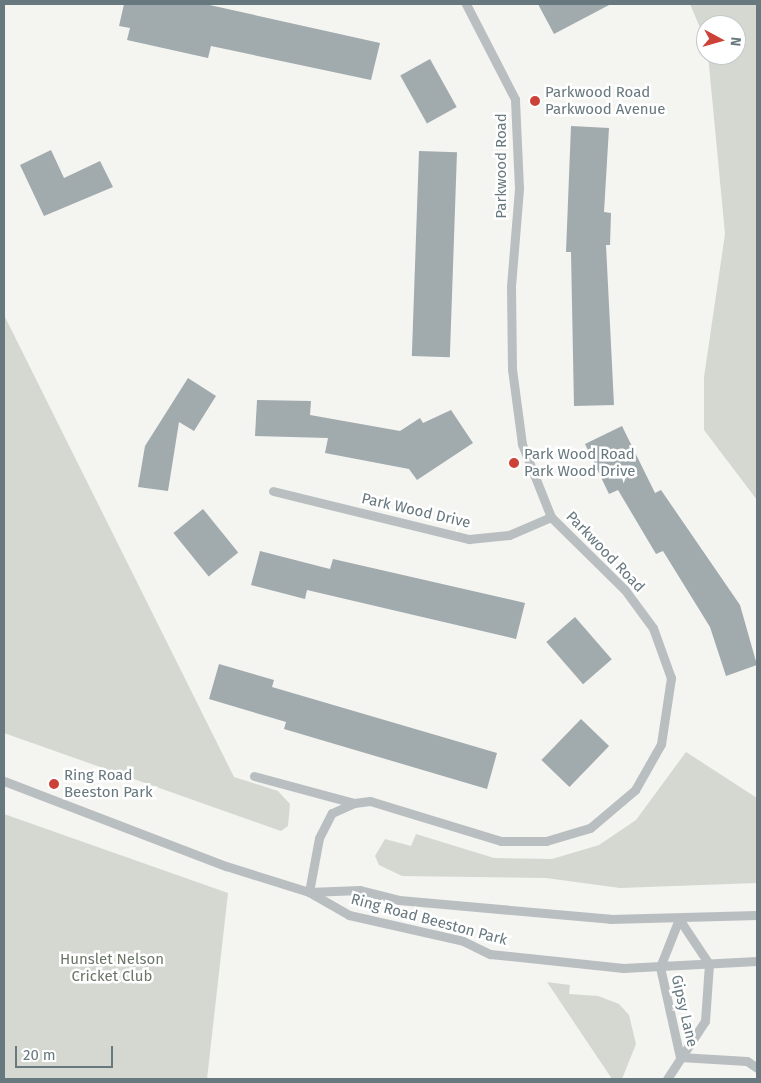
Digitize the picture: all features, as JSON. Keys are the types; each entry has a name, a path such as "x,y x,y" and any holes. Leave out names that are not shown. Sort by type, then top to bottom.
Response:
{"street":[{"name":"Parkwood Road","path":"309,892 319,838 332,813 354,803 370,801 502,841 546,840 590,828 636,790 661,744 671,678 653,628 625,590 552,517 522,444 512,369 511,286 519,188 515,99 466,4"},
{"name":"Park Wood Drive","path":"273,491 469,539 509,535 552,517"},
{"name":"Parkwood Road","path":"254,776 354,803"},
{"name":"Ring Road Beeston Park","path":"4,781 226,866 309,892 349,915 462,941 490,954 623,968 757,961"},
{"name":"Ring Road Beeston Park","path":"309,892 360,890 400,900 610,919 679,920 757,915"},
{"path":"679,920 709,964"},
{"name":"Gipsy Lane","path":"679,920 660,967 680,1057"},
{"name":"Gipsy Lane","path":"668,1079 680,1057 705,1021 709,964"},
{"path":"680,1057 747,1062 757,1068"}],"green space":[{"path":"690,4 757,4 757,500 704,430 704,377 725,234 709,65 746,65 746,15 696,15 696,18"},
{"path":"4,315 234,777 278,791 290,804 288,826 281,831 4,733"},
{"path":"686,752 757,798 757,883 620,888 546,878 402,876 379,865 375,856 385,839 411,846 416,834 494,858 552,859 599,845 636,820"},
{"name":"Hunslet Nelson Cricket Club","path":"4,814 228,893 207,1079 4,1079"},
{"path":"547,982 570,985 569,994 598,996 619,1004 629,1015 636,1044 622,1079 612,1079"}],"building":[{"path":"124,4 205,4 380,43 371,80 211,46 208,58 127,40 130,28 119,26"},
{"path":"538,4 611,4 554,34"},
{"path":"430,59 457,107 427,124 400,75"},
{"path":"571,126 609,128 604,212 611,213 610,245 606,245 614,405 574,406 571,252 566,252"},
{"path":"51,150 64,178 100,161 113,187 44,216 20,165"},
{"path":"419,151 457,152 450,357 412,356"},
{"path":"188,378 216,396 194,431 179,422 168,491 138,487 145,446"},
{"path":"257,400 311,401 310,415 400,431 420,418 423,423 451,410 473,443 417,480 409,469 325,453 328,438 255,436"},
{"path":"622,426 655,493 661,490 740,605 757,665 726,676 710,627 663,551 656,554 618,490 609,494 585,444"},
{"path":"203,509 238,553 209,576 173,533"},
{"path":"260,551 330,569 333,559 525,603 516,639 307,590 305,599 251,585"},
{"path":"575,617 612,659 583,684 546,642"},
{"path":"219,664 274,680 272,687 497,753 487,789 284,729 286,722 209,699"},
{"path":"581,719 609,746 569,787 541,760"}],"place":[{"name":"Parkwood Road Parkwood Avenue","path":"535,101"},
{"name":"Park Wood Road Park Wood Drive","path":"514,463"},
{"name":"Ring Road Beeston Park","path":"54,784"}]}
